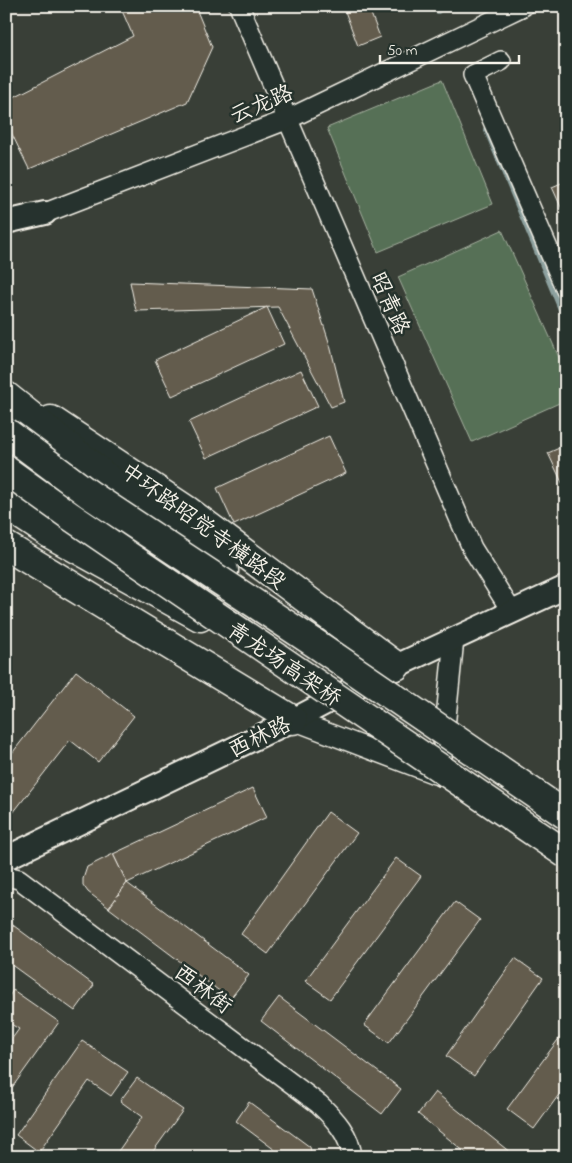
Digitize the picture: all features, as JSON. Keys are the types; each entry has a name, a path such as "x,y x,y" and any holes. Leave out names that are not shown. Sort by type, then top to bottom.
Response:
{"main road":[{"name":"中环路昭觉寺横路段","path":"6,392 94,447 188,511 396,666"},
{"path":"6,396 319,646"},
{"name":"青龙场高架桥","path":"6,432 89,494 319,646 566,814"},
{"name":"青龙场高架桥","path":"6,470 70,516 566,854"},
{"path":"6,505 50,534 296,670"},
{"path":"6,546 294,720"}],"street":[{"name":"昭青路","path":"239,6 286,120 472,548 512,612"},
{"name":"云龙路","path":"6,214 45,213 286,120 523,6"},
{"path":"501,61 473,75 566,290"},
{"path":"6,222 45,213"},
{"name":"西林路","path":"6,858 294,720 396,666 566,587"},
{"path":"439,776 454,639"},
{"path":"294,720 439,776 566,861"},
{"name":"西林街","path":"6,876 19,879 319,1104 335,1119 351,1144 352,1157"}],"green space":[{"path":"442,80 493,204 378,252 327,128"},
{"path":"502,230 566,373 566,400 472,442 398,277"}],"building":[{"path":"120,6 195,6 212,47 187,102 29,169 6,122 6,101 133,36"},
{"path":"343,6 368,6 380,37 358,46"},
{"path":"566,181 566,218 552,187"},
{"path":"130,282 312,289 330,345 344,402 331,407 278,307 136,311"},
{"path":"267,307 284,344 172,396 155,360"},
{"path":"301,370 318,406 206,458 189,422"},
{"path":"329,436 346,473 234,525 217,488"},
{"path":"566,445 566,491 548,453"},
{"path":"76,671 134,716 98,762 70,740 9,818 6,816 6,761"},
{"path":"253,788 267,817 127,883 113,854"},
{"path":"328,812 357,833 268,954 241,934"},
{"path":"113,854 127,883 109,908 88,892 83,885 83,879 87,867"},
{"path":"396,858 421,876 330,999 305,981"},
{"path":"127,883 249,975 230,999 109,908"},
{"path":"455,902 480,920 389,1043 364,1025"},
{"path":"6,920 94,985 75,1011 6,961"},
{"path":"515,958 543,978 474,1076 446,1056"},
{"path":"13,990 59,1022 6,1096 6,1047 19,1029 6,1021 6,1001"},
{"path":"279,997 401,1089 382,1114 261,1021"},
{"path":"566,1029 566,1085 534,1129 507,1109"},
{"path":"82,1041 128,1072 111,1096 89,1081 39,1152 16,1135"},
{"path":"137,1078 183,1110 149,1157 114,1157 142,1117 120,1101"},
{"path":"435,1092 516,1157 471,1157 418,1114"},
{"path":"249,1102 310,1147 312,1157 273,1157 275,1150 236,1121"}],"waterway":[{"path":"436,6 438,11"},
{"path":"486,129 566,322"}]}
